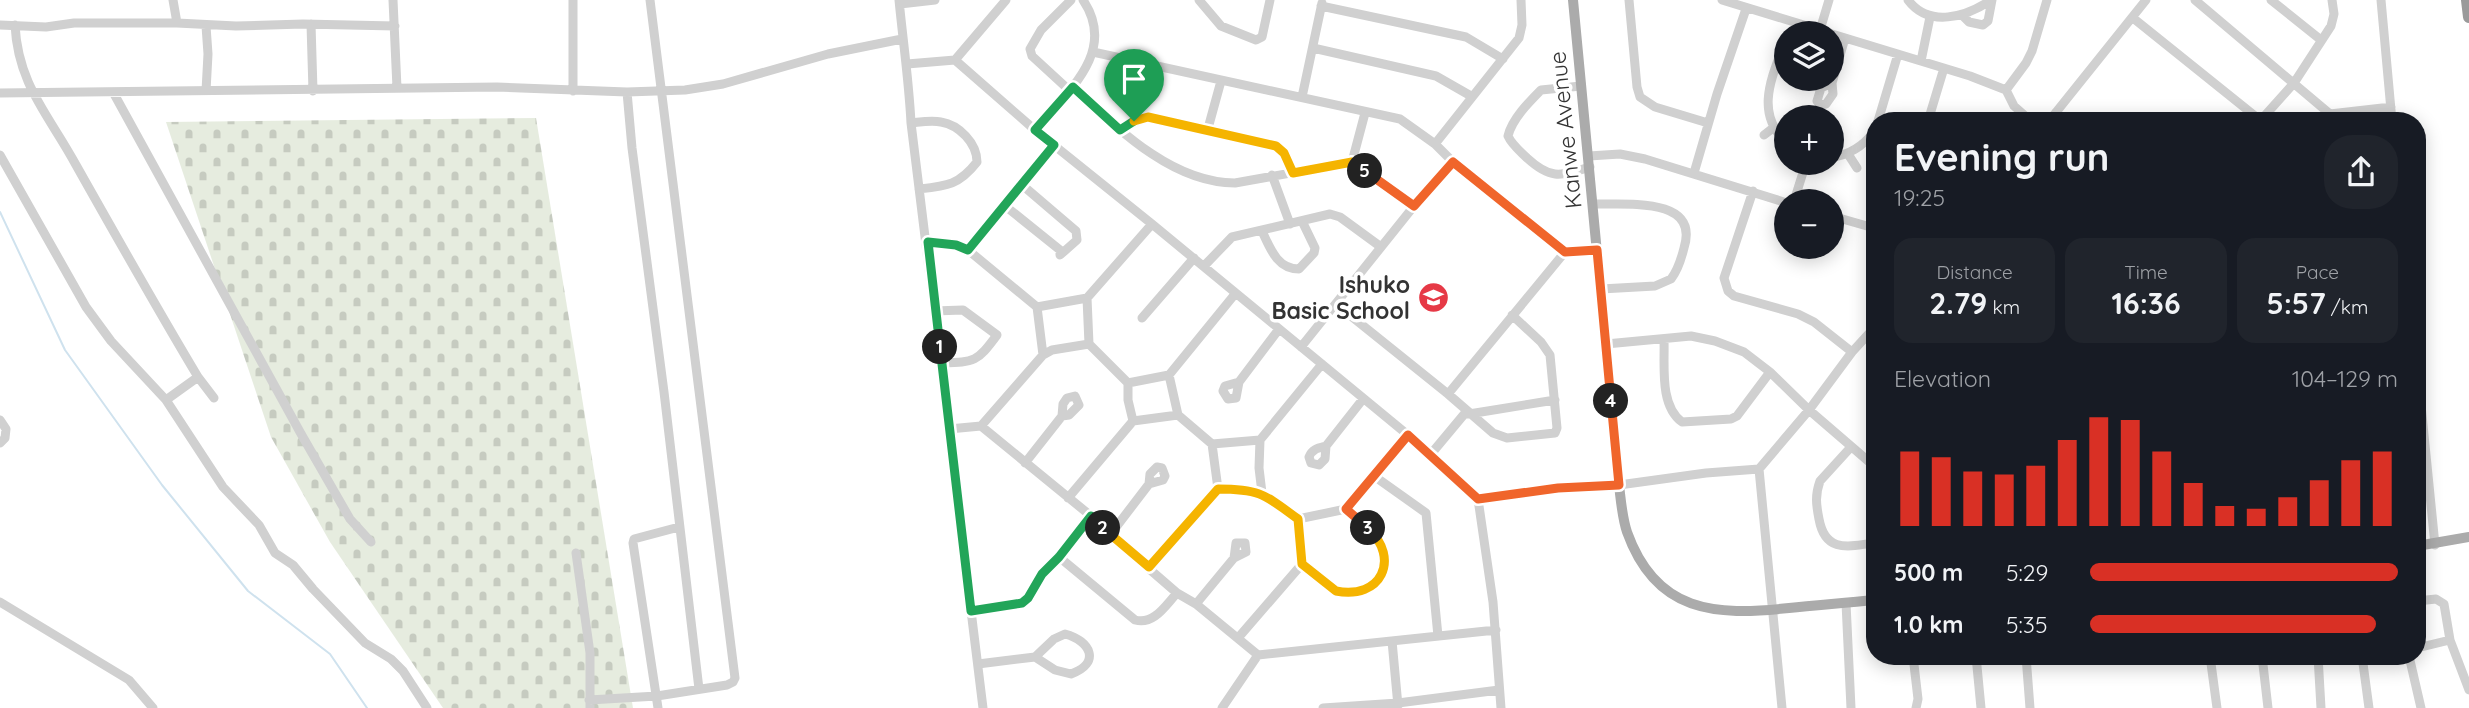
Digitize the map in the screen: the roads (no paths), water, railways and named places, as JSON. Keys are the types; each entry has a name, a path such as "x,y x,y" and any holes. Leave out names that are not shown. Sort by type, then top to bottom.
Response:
{"highway":[{"path":"2468,0 2469,17"}],"main road":[{"name":"Kanwe Avenue","path":"1573,0 1619,485 1627,532 1642,562 1657,582 1685,603 1720,612 1866,601"},
{"path":"2426,546 2469,537"}],"street":[{"path":"173,0 177,23"},
{"path":"393,0 397,88"},
{"path":"573,0 573,91"},
{"path":"576,554 590,653 589,704 699,690 733,682 735,678 650,0"},
{"path":"935,0 899,2 911,123 928,242 934,311 984,708"},
{"path":"907,64 955,60 1006,0"},
{"path":"1071,0 1041,30 1031,49 1032,56 1120,130 1180,170 1227,183 1352,162 1414,206"},
{"path":"1035,130 1082,76 1093,52 1095,20 1083,0"},
{"path":"1199,0 1221,26 1256,40 1262,37 1270,0"},
{"path":"1435,144 1471,96 1503,60 1521,33 1521,0"},
{"path":"1629,0 1640,97 1655,107 1708,123"},
{"path":"1722,0 1788,21"},
{"path":"1828,21 1829,0"},
{"path":"1908,0 1918,11 1930,17 1962,15 1992,0"},
{"path":"1962,15 1969,22 1983,26 1988,21 1992,0"},
{"path":"2006,90 2032,51 2047,0"},
{"path":"2056,112 2146,0"},
{"path":"2195,0 2294,83 2322,112"},
{"path":"2272,0 2321,40"},
{"path":"2267,112 2294,83 2333,20 2332,0"},
{"path":"2381,0 2391,112"},
{"path":"1302,97 1322,3 1466,37 1503,60"},
{"path":"1694,173 1746,9"},
{"path":"1921,61 1930,17"},
{"path":"2133,18 2250,112"},
{"path":"0,25 177,23 206,26 395,26"},
{"path":"311,24 313,91"},
{"path":"15,25 19,61 31,91 75,162 118,242 198,377 214,398"},
{"path":"206,26 206,92"},
{"path":"1844,41 1845,38 2006,90 2014,106 2021,112"},
{"path":"0,93 397,88 552,88 573,91 661,92 723,84 828,54 902,39"},
{"path":"1313,48 1436,76 1471,96"},
{"path":"1093,52 1400,120 1435,144 1453,162 1565,252 1597,250"},
{"path":"1881,112 1898,54"},
{"path":"955,60 1035,130 1152,223 1431,454 1478,499 1490,572 1501,708"},
{"path":"1931,112 1944,68"},
{"path":"1764,135 1773,128 1769,115 1769,89 1774,74"},
{"path":"1207,132 1221,81"},
{"path":"1581,86 1541,90 1509,130 1508,135 1521,153 1545,173 1566,174 1589,162 1620,154 1694,173 1774,198"},
{"path":"113,92 318,464 350,519 371,542"},
{"path":"627,92 699,690"},
{"path":"2359,112 2391,107"},
{"path":"1352,162 1366,113"},
{"path":"1120,130 1134,121 1148,117 1281,149 1293,173"},
{"path":"911,123 932,121 951,125 970,140 977,156 977,162 958,182 919,188"},
{"path":"1844,155 1866,143"},
{"path":"968,250 1054,145"},
{"path":"1849,154 1857,167"},
{"path":"0,155 86,307 111,341 166,400 223,487 259,525 275,553 293,565 365,643 391,659 403,671 415,694 427,708"},
{"path":"1301,347 1414,206 1453,162"},
{"path":"1272,175 1290,224"},
{"path":"1004,205 1060,250 1060,255 1077,240 1076,231 1021,184"},
{"path":"1753,191 1724,278 1728,291 1734,296 1781,308 1814,322 1852,352"},
{"path":"1593,204 1653,207 1670,211 1678,215 1687,230 1680,262 1671,279 1655,286 1601,289"},
{"path":"1204,266 1232,237 1330,214 1340,217 1381,247"},
{"path":"1844,219 1866,226"},
{"path":"1262,231 1279,261 1289,268 1300,269 1312,257 1315,248 1302,221"},
{"path":"1037,307 1087,298 1152,223"},
{"path":"928,242 956,245 968,250 1037,307 1043,355"},
{"path":"1448,394 1565,252"},
{"path":"1142,318 1194,258"},
{"path":"1128,383 1169,375 1235,294"},
{"path":"1087,298 1089,344 1128,383 1128,400 1133,421"},
{"path":"1336,304 1499,437 1555,433 1557,428 1550,355 1512,315"},
{"path":"934,311 962,310 997,335 976,360 942,363"},
{"path":"1239,382 1279,329"},
{"path":"1606,344 1691,336 1715,341 1744,352 1770,372 1866,459"},
{"path":"1478,499 1558,488 1619,485 1759,469 1866,337"},
{"path":"1664,340 1667,398 1671,412 1682,422 1731,419 1737,416 1770,372"},
{"path":"949,429 981,426 1043,355 1052,350 1089,344"},
{"path":"1262,493 1260,440 1322,364"},
{"path":"1169,375 1178,415 1212,444 1218,489"},
{"path":"166,400 198,377"},
{"path":"1326,446 1363,399"},
{"path":"1431,454 1468,413 1555,400"},
{"path":"1068,498 1133,421 1178,415"},
{"path":"1025,463 1062,416"},
{"path":"0,421 6,429 5,438 0,443"},
{"path":"981,426 1091,516 1177,593 1196,604 1258,655 1496,630"},
{"path":"1149,567 1218,489 1262,493 1298,519 1346,509 1408,435"},
{"path":"1212,444 1260,440"},
{"path":"1851,447 1820,481 1815,497 1821,531 1828,541 1834,544 1866,542"},
{"path":"2426,459 2435,545"},
{"path":"1759,469 1782,708"},
{"path":"1374,476 1426,513 1438,636"},
{"path":"1110,535 1149,484"},
{"path":"1302,564 1336,591 1377,584 1383,569 1381,543 1346,509"},
{"path":"971,611 1022,603 1028,598 1042,574 1091,516"},
{"path":"1238,638 1302,564 1298,519"},
{"path":"658,708 633,541 679,527"},
{"path":"1059,557 1135,620 1147,621 1155,617 1177,593"},
{"path":"1196,604 1234,558"},
{"path":"2426,600 2436,599 2444,604 2450,640 2469,690"},
{"path":"0,603 129,680 153,708"},
{"path":"1846,603 1852,708"},
{"path":"978,664 1035,657 1054,639 1065,634 1083,643 1090,650 1084,667 1071,674 1055,670 1035,657"},
{"path":"2426,646 2450,640"},
{"path":"1392,641 1398,705"},
{"path":"1222,708 1258,655"},
{"path":"1914,665 1918,699 1916,708"},
{"path":"1977,665 1981,708"},
{"path":"2026,665 2030,708"},
{"path":"2211,665 2217,708"},
{"path":"2263,665 2268,708"},
{"path":"2319,665 2321,708"},
{"path":"2363,665 2369,708"},
{"path":"2411,665 2421,708"},
{"path":"1323,708 1398,705 1499,690"}],"waterway":[{"path":"0,212 65,350 162,485 248,591 330,654 367,708"}],"place":[{"name":"Ishuko Basic School","path":"1433,297"}]}
